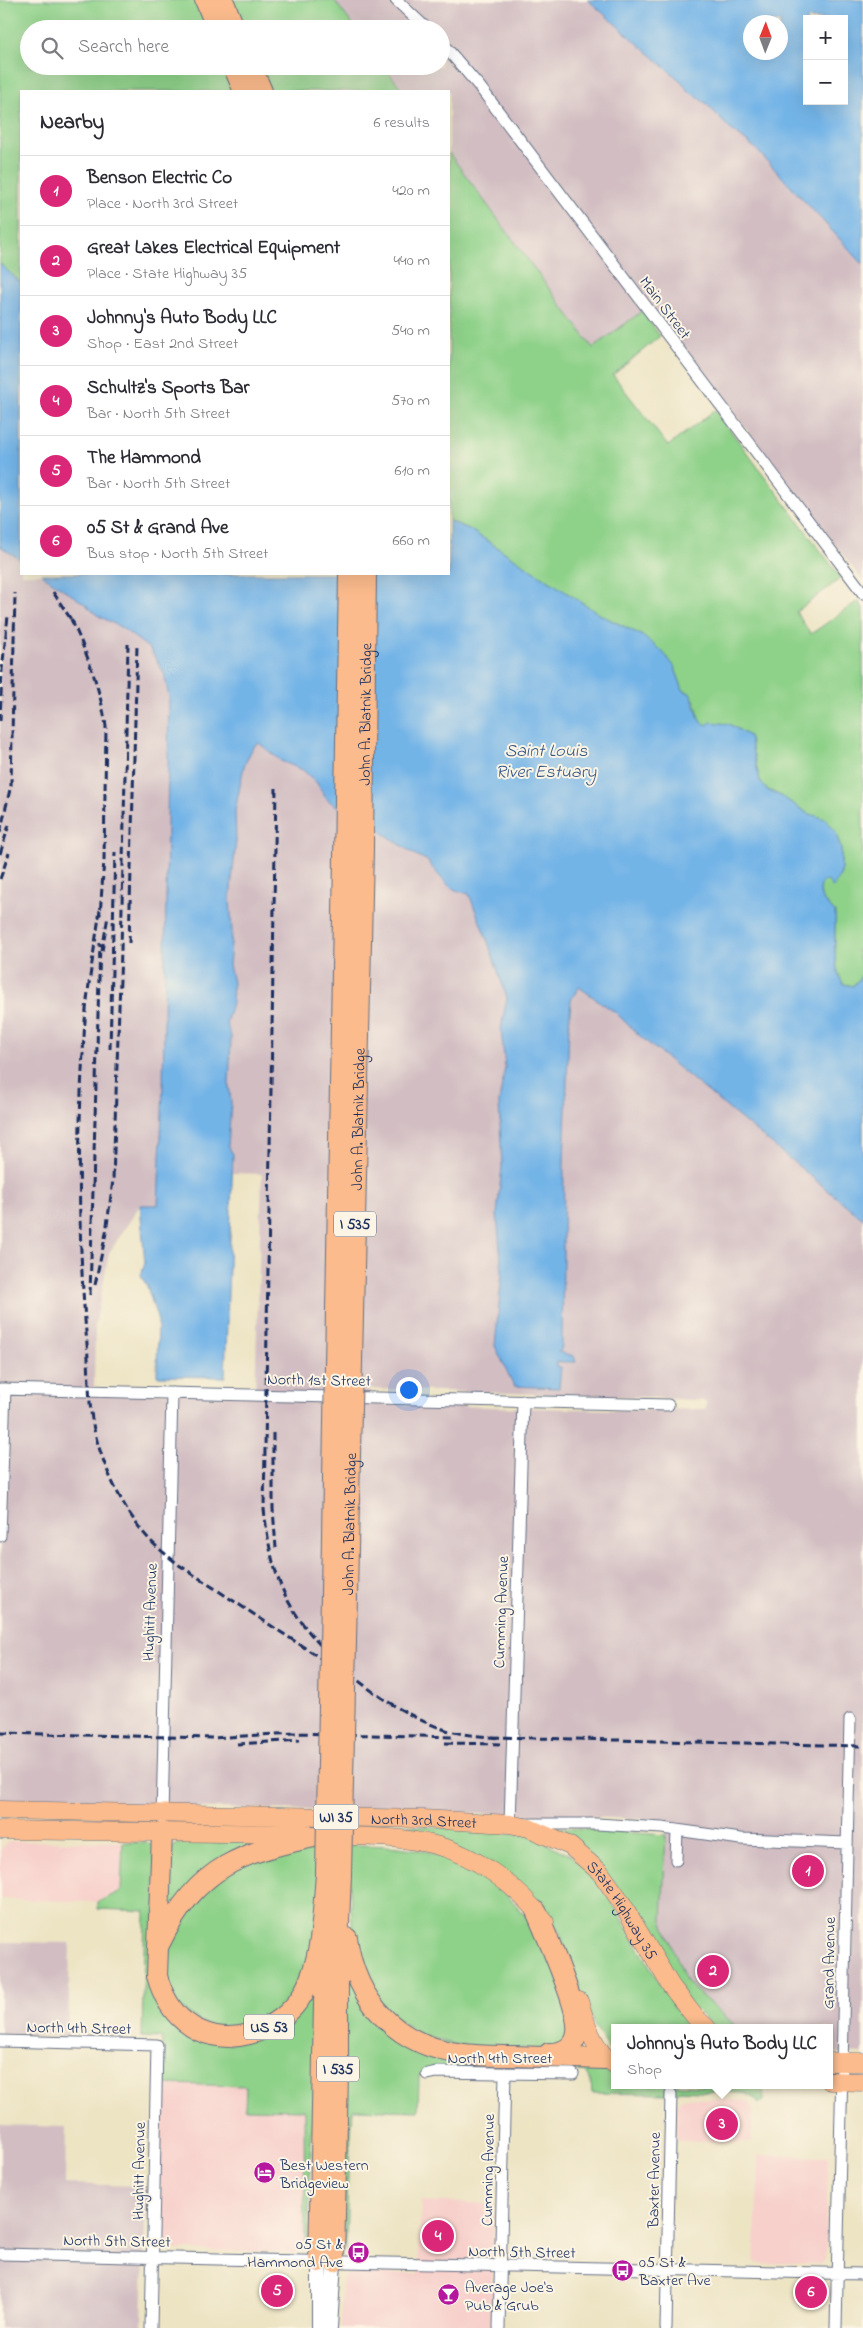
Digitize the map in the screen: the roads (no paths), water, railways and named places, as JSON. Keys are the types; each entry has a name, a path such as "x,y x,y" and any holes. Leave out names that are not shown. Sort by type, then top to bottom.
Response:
{"highway":[{"path":"205,0 213,20"},
{"path":"223,0 231,20"},
{"path":"237,75 244,90"},
{"path":"255,75 262,90"},
{"name":"John A. Blatnik Bridge","path":"334,1875 349,575"},
{"name":"John A. Blatnik Bridge","path":"334,1875 362,859 366,575"},
{"path":"157,1949 162,1832"},
{"path":"157,1949 184,1901 213,1872 228,1863 263,1848 324,1835"},
{"path":"334,1875 350,1956 357,1980 366,1996 385,2019 412,2039 432,2048 472,2055 611,2061"},
{"name":"US 53","path":"157,1949 158,1976 162,1991 169,2004 184,2022 215,2036 247,2035 265,2029 290,2011 309,1981 319,1949 334,1875"},
{"name":"I 535","path":"326,2262 338,2072 338,1946 334,1875"},
{"path":"472,2055 556,2053 568,2048 575,2041 578,2027 573,2007 536,1911"}],"main road":[{"name":"North 3rd Street","path":"0,1810 162,1812 510,1824"},
{"name":"State Highway 35","path":"510,1824 536,1830 558,1840 582,1854 600,1872 620,1900 671,1986 695,2017 703,2024"},
{"name":"North 3rd Street","path":"0,1830 324,1835 420,1842 444,1847 473,1861 510,1886 536,1911 553,1934 588,2027 611,2061"},
{"path":"833,2062 863,2062"},
{"path":"836,2081 863,2082"}],"street":[{"path":"396,0 417,20"},
{"name":"Main Street","path":"450,52 479,86 863,593"},
{"path":"0,1536 2,1389"},
{"name":"North 1st Street","path":"2,1389 668,1406"},
{"name":"Hughitt Avenue","path":"162,1832 172,1393"},
{"name":"Cumming Avenue","path":"510,1824 523,1401"},
{"name":"Grand Avenue","path":"836,2328 838,2274 836,2081 833,2062 847,1843 850,1719"},
{"name":"North 3rd Street","path":"510,1824 577,1823 678,1830 742,1839 847,1843"},
{"path":"676,1860 678,1830"},
{"name":"North 4th Street","path":"0,2041 157,2045"},
{"name":"Hughitt Avenue","path":"151,2328 157,2045"},
{"name":"Cumming Avenue","path":"499,2328 502,2266 505,2073"},
{"name":"North 4th Street","path":"427,2074 573,2074"},
{"name":"Baxter Avenue","path":"666,2328 671,2094"},
{"name":"North 5th Street","path":"0,2254 863,2274"},
{"path":"319,2328 326,2262"},
{"path":"326,2262 330,2328"}],"water":[{"path":"588,0 863,0 863,264 755,148 728,127 707,104 687,90 683,83"},
{"path":"0,264 20,282 20,559 0,546"},
{"name":"Saint Louis River Estuary","path":"450,521 469,529 601,615 641,635 663,652 674,666 683,690 691,694 700,721 707,725 711,722 729,724 749,736 760,781 767,790 781,796 807,813 825,819 835,830 841,849 841,873 833,888 828,881 823,881 820,891 822,899 835,912 835,958 843,984 853,986 863,974 863,1219 641,1037 616,1013 579,987 571,1000 569,1027 564,1162 562,1345 561,1350 558,1352 574,1356 576,1362 557,1362 557,1366 561,1367 559,1388 514,1386 495,1346 502,1272 497,1214 502,1167 499,1102 505,1067 501,1029 507,998 469,894 450,887 428,861 414,854 359,816 333,804 325,797 317,783 303,770 281,761 259,743 253,747 244,766 235,811 236,841 230,899 232,932 229,965 233,983 232,1003 226,1023 231,1036 229,1085 231,1103 228,1146 233,1154 225,1377 157,1376 158,1321 147,1286 141,1275 145,1263 140,1205 158,1205 163,1088 169,697 164,673 150,649 122,628 97,615 85,604 42,575 450,575"}],"railway":[{"path":"53,592 74,624"},
{"path":"0,833 11,785 15,593"},
{"path":"0,721 2,670 8,616"},
{"path":"71,619 92,671 106,726 104,860 100,915"},
{"path":"95,1285 106,1233 113,1180 121,950 128,644"},
{"path":"129,943 137,645"},
{"path":"276,788 264,1509 272,1558 281,1586 293,1609 309,1631 328,1653 373,1692 422,1721 446,1730 498,1738"},
{"path":"0,854 9,825"},
{"path":"110,1049 115,852"},
{"path":"0,879 9,853"},
{"path":"100,910 85,1021 80,1114 80,1229 84,1306 90,1402 93,1425 100,1450 110,1477 123,1503 139,1527 155,1545 179,1565 340,1671"},
{"path":"102,951 108,916"},
{"path":"90,1295 100,943"},
{"path":"273,1433 273,1509 276,1548"},
{"path":"0,1733 213,1738 294,1733 455,1737"},
{"path":"492,1737 863,1746"},
{"path":"237,1744 300,1740"},
{"path":"445,1743 500,1744"}],"place":[{"name":"Benson Electric Co","path":"808,1871"},
{"name":"Great Lakes Electrical Equipment","path":"713,1971"},
{"name":"Johnny's Auto Body LLC","path":"722,2124"},
{"name":"Best Western Bridgeview","path":"264,2173"},
{"name":"Schultz's Sports Bar","path":"438,2236"},
{"name":"05 St & Hammond Ave","path":"359,2252"},
{"name":"05 St & Baxter Ave","path":"623,2270"},
{"name":"The Hammond","path":"277,2291"},
{"name":"05 St & Grand Ave","path":"811,2292"},
{"name":"Average Joe's Pub & Grub","path":"449,2295"}]}
